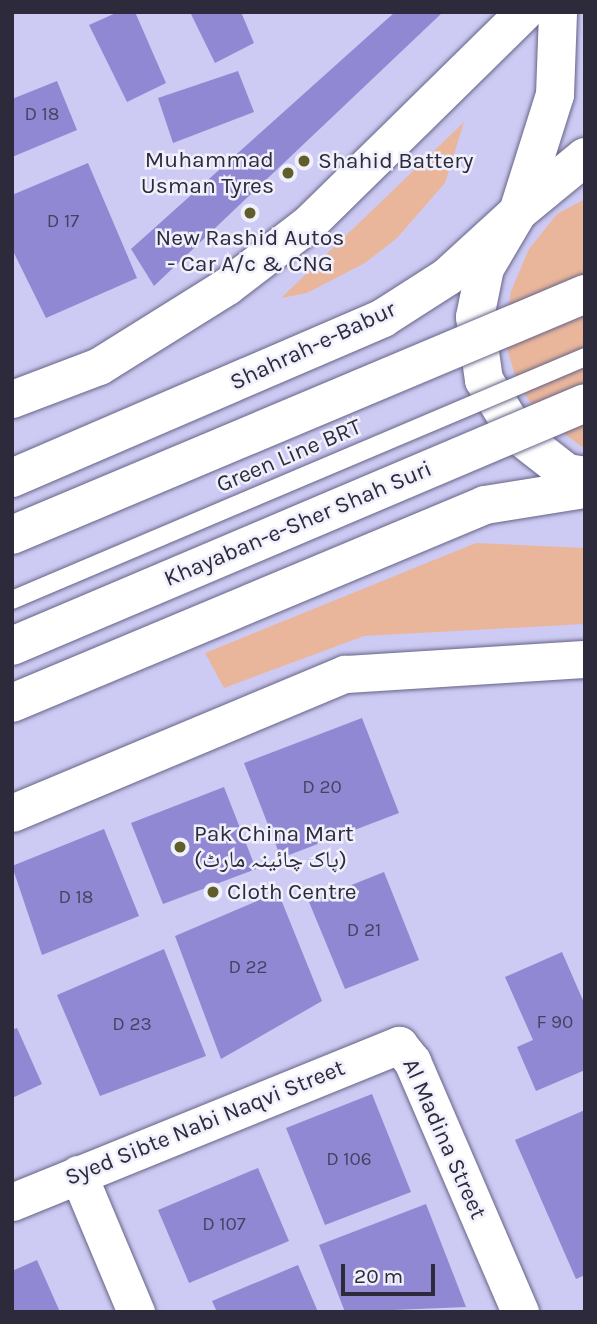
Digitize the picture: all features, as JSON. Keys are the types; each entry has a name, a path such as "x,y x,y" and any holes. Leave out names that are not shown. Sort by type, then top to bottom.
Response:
{"main road":[{"name":"Shahrah-e-Babur","path":"12,478 383,318 447,277 518,212 555,95 558,12"},
{"path":"585,158 518,212 485,268 475,317 484,380 517,434 567,472 585,476"},
{"path":"12,535 585,293"},
{"name":"Khayaban-e-Sher Shah Suri","path":"12,646 585,402"},
{"path":"12,703 485,505 585,489"}],"street":[{"path":"12,399 99,366 227,286 309,223 524,12"},
{"path":"12,813 345,674 585,659"},
{"name":"Syed Sibte Nabi Naqvi Street","path":"12,1202 399,1045"},
{"name":"Al Madina Street","path":"399,1045 412,1061 520,1312"},
{"path":"78,1174 136,1312"}],"lane":[{"name":"Green Line BRT","path":"12,600 585,357"}],"shaded area":[{"path":"464,122 445,183 397,238 365,263 307,293 281,298"},
{"path":"585,199 585,449 538,414 517,382 504,338 511,291 529,249 557,214"},
{"path":"476,543 585,548 585,624 364,636 224,688 205,653"}],"building":[{"path":"118,12 135,12 166,83 127,102 89,25"},
{"path":"190,12 241,12 254,43 215,63"},
{"path":"395,12 443,12 154,286 131,249"},
{"path":"238,71 254,112 173,143 158,98"},
{"path":"57,81 77,130 12,157 12,99"},
{"path":"88,163 137,278 46,318 12,249 12,195"},
{"path":"362,718 399,813 281,858 244,763"},
{"path":"224,787 256,869 163,904 131,823"},
{"path":"104,829 139,916 42,955 12,866"},
{"path":"384,872 419,960 345,989 309,902"},
{"path":"278,892 322,1001 221,1059 175,936"},
{"path":"164,949 206,1056 100,1096 57,995"},
{"path":"562,952 585,1005 585,1070 536,1091 517,1047 533,1040 505,977"},
{"path":"17,1028 42,1084 12,1098 12,1030"},
{"path":"372,1094 411,1192 325,1225 286,1128"},
{"path":"585,1110 585,1275 576,1279 515,1140"},
{"path":"258,1168 289,1241 189,1283 158,1210"},
{"path":"426,1204 466,1307 345,1312 319,1245"},
{"path":"37,1260 60,1312 12,1312 12,1271"},
{"path":"298,1265 318,1312 217,1312 212,1301"}],"place":[{"name":"Shahid Battery","path":"304,161"},
{"name":"Muhammad Usman Tyres","path":"288,173"},
{"name":"New Rashid Autos - Car A/c & CNG","path":"250,213"},
{"name":"Pak China Mart (پاک چائینہ مارٹ)","path":"180,847"},
{"name":"Cloth Centre","path":"213,892"}]}
